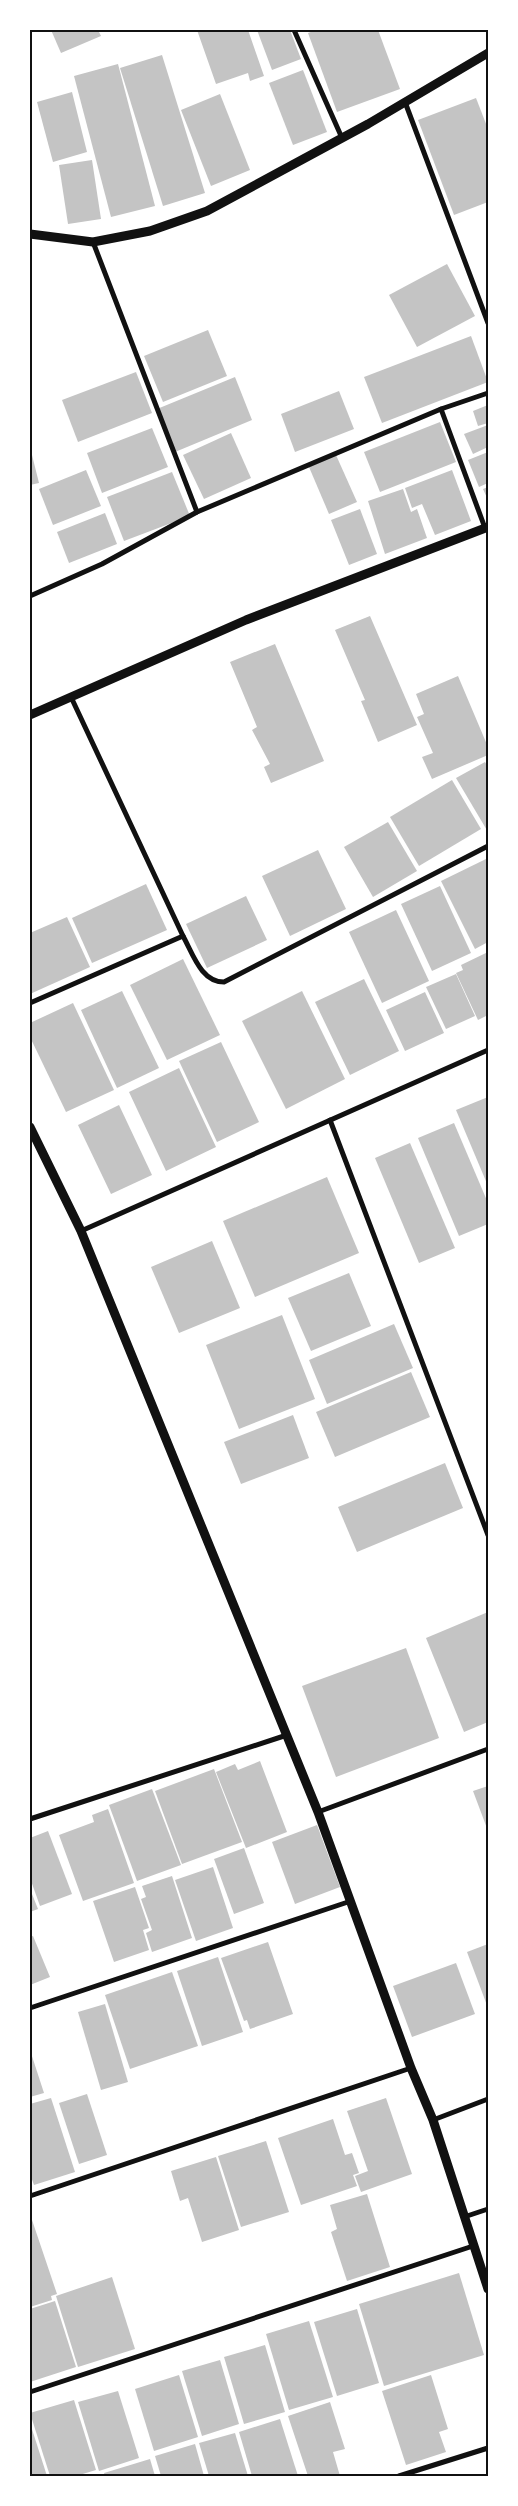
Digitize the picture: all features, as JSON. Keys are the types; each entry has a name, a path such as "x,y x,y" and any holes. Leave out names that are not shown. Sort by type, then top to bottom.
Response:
{"street":[{"path":"294,30 342,138"},
{"path":"30,234 93,242 150,231 206,211 342,138 488,53"},
{"path":"404,102 488,323"},
{"path":"93,242 197,512"},
{"path":"30,596 102,564 197,512 441,409 488,393"},
{"path":"30,715 246,620 487,528 441,409"},
{"path":"71,697 183,936 206,977 214,982 224,982 488,846"},
{"path":"30,1003 183,936"},
{"path":"81,1231 488,1050"},
{"path":"330,1120 488,1535"},
{"path":"30,1127 81,1231 318,1812 352,1901 411,2068 433,2120 473,2246 485,2270 488,2290"},
{"path":"30,1819 287,1735"},
{"path":"318,1812 488,1749"},
{"path":"30,2008 352,1901"},
{"path":"30,2196 411,2068"},
{"path":"433,2120 488,2099"},
{"path":"464,2217 488,2209"},
{"path":"30,2392 473,2246"},
{"path":"399,2476 488,2448"}],"building":[{"path":"51,30 98,30 101,36 61,53"},
{"path":"197,30 248,30 264,76 250,81 248,73 216,84"},
{"path":"257,30 290,30 301,59 272,70"},
{"path":"316,30 378,30 400,89 337,112 308,33"},
{"path":"162,55 205,193 163,206 120,68"},
{"path":"118,64 155,206 111,217 74,76"},
{"path":"303,70 327,132 293,145 269,83"},
{"path":"72,92 87,152 53,162 37,102"},
{"path":"220,94 250,170 211,186 181,110"},
{"path":"476,98 488,129 488,202 454,215 418,120"},
{"path":"92,160 101,219 68,224 59,165"},
{"path":"447,264 475,316 417,347 389,295"},
{"path":"208,330 227,376 163,402 144,356"},
{"path":"471,336 488,382 382,423 364,377"},
{"path":"136,372 152,413 78,442 62,400"},
{"path":"235,377 252,420 175,452 157,409"},
{"path":"339,391 354,429 295,452 281,414"},
{"path":"488,405 488,423 478,426 473,411"},
{"path":"440,422 456,462 380,492 364,452"},
{"path":"488,425 488,447 473,454 464,434"},
{"path":"152,428 168,467 102,493 87,453"},
{"path":"231,433 251,478 204,499 183,455"},
{"path":"30,447 39,483 30,485"},
{"path":"488,452 488,483 479,487 468,460"},
{"path":"336,455 357,502 329,514 309,467"},
{"path":"86,470 101,506 53,525 39,489"},
{"path":"452,470 471,521 435,535 422,504 412,508 405,488"},
{"path":"172,472 190,516 124,541 107,497"},
{"path":"488,487 488,500 483,489"},
{"path":"403,489 411,512 417,509 427,538 385,554 368,501"},
{"path":"360,509 377,554 349,565 331,520"},
{"path":"105,513 117,544 69,563 57,532"},
{"path":"370,616 417,725 378,742 361,701 365,700 335,630"},
{"path":"275,644 324,761 271,783 264,767 270,764 252,730 257,727 230,662"},
{"path":"458,676 488,747 488,755 432,779 422,757 433,753 417,717 424,714 416,694"},
{"path":"485,762 488,767 488,832 456,778"},
{"path":"452,780 481,829 419,866 390,817"},
{"path":"388,822 417,871 373,897 344,847"},
{"path":"318,850 346,909 290,936 262,876"},
{"path":"488,858 488,942 475,949 441,881"},
{"path":"146,884 167,930 92,963 72,918"},
{"path":"440,886 471,953 432,971 401,904"},
{"path":"246,896 267,940 207,968 186,924"},
{"path":"396,910 429,981 382,1003 349,932"},
{"path":"67,917 90,967 30,994 30,933"},
{"path":"488,952 488,1015 478,1020 456,973 463,970 461,965"},
{"path":"183,959 220,1035 167,1060 130,985"},
{"path":"456,974 475,1016 446,1029 426,987"},
{"path":"364,979 399,1051 350,1075 315,1002"},
{"path":"122,991 159,1068 117,1088 81,1010"},
{"path":"302,991 345,1079 286,1109 242,1021"},
{"path":"425,992 444,1033 405,1051 386,1010"},
{"path":"73,1003 114,1090 66,1112 30,1037 30,1023"},
{"path":"221,1042 259,1122 217,1142 179,1061"},
{"path":"179,1068 216,1147 166,1171 129,1092"},
{"path":"488,1097 488,1186 456,1110"},
{"path":"119,1105 152,1175 111,1194 78,1125"},
{"path":"454,1123 488,1203 488,1224 459,1236 418,1138"},
{"path":"410,1143 455,1248 419,1263 375,1158"},
{"path":"327,1177 359,1253 255,1297 223,1221"},
{"path":"212,1241 240,1308 179,1333 151,1267"},
{"path":"349,1273 371,1326 311,1351 288,1298"},
{"path":"282,1315 315,1399 239,1429 206,1345"},
{"path":"394,1324 413,1368 327,1404 309,1360"},
{"path":"411,1372 430,1417 335,1457 316,1412"},
{"path":"293,1415 309,1458 241,1484 224,1442"},
{"path":"445,1463 463,1508 357,1552 338,1507"},
{"path":"488,1612 488,1722 464,1732 426,1638"},
{"path":"406,1648 439,1738 336,1777 302,1686"},
{"path":"260,1761 287,1832 246,1848 216,1772 235,1764 238,1770"},
{"path":"214,1769 242,1842 182,1864 155,1791"},
{"path":"488,1786 488,1831 473,1791"},
{"path":"152,1789 181,1865 137,1881 109,1805"},
{"path":"108,1809 134,1883 83,1901 59,1835 94,1822 92,1815"},
{"path":"317,1825 340,1887 295,1904 272,1842"},
{"path":"48,1831 72,1894 40,1906 30,1878 30,1838"},
{"path":"244,1848 264,1903 234,1914 214,1859"},
{"path":"213,1867 233,1928 196,1941 175,1880"},
{"path":"172,1876 192,1938 152,1952 146,1933 152,1930 141,1899 146,1897 142,1886"},
{"path":"135,1887 149,1928 143,1930 149,1950 114,1962 93,1901"},
{"path":"30,1889 38,1909 30,1912"},
{"path":"33,1936 50,1977 30,1985 30,1937"},
{"path":"268,1942 293,2014 250,2029 247,2020 244,2021 221,1958"},
{"path":"488,1944 488,2008 467,1952"},
{"path":"218,1957 243,2032 202,2046 177,1971"},
{"path":"456,1963 475,2014 412,2037 393,1986"},
{"path":"172,1972 198,2046 130,2069 105,1995"},
{"path":"105,2004 128,2082 101,2090 78,2012"},
{"path":"30,2050 44,2093 30,2097"},
{"path":"87,2094 107,2155 79,2164 59,2103"},
{"path":"51,2098 75,2172 34,2185 30,2174 30,2104"},
{"path":"386,2098 412,2174 361,2192 355,2176 368,2171 347,2111"},
{"path":"333,2119 345,2155 352,2153 359,2173 353,2175 357,2186 301,2205 278,2138"},
{"path":"266,2141 289,2212 241,2227 218,2156"},
{"path":"216,2157 239,2230 202,2242 188,2198 180,2201 171,2171"},
{"path":"367,2194 390,2267 347,2281 331,2232 337,2229 330,2205"},
{"path":"30,2214 57,2294 51,2296 52,2300 30,2307"},
{"path":"459,2273 484,2355 384,2386 359,2304"},
{"path":"112,2277 135,2349 78,2367 56,2296"},
{"path":"55,2301 76,2367 30,2382 30,2309"},
{"path":"357,2309 379,2383 337,2396 314,2322"},
{"path":"309,2321 333,2397 289,2410 266,2334"},
{"path":"265,2345 285,2412 244,2424 224,2357"},
{"path":"220,2360 239,2424 202,2436 182,2371"},
{"path":"179,2375 198,2437 154,2451 135,2389"},
{"path":"431,2375 448,2429 439,2432 446,2452 406,2465 382,2391"},
{"path":"118,2391 139,2458 99,2471 78,2402"},
{"path":"74,2400 96,2470 76,2476 50,2476 30,2413"},
{"path":"330,2402 345,2449 333,2452 340,2476 308,2476 288,2416"},
{"path":"280,2419 298,2476 252,2476 239,2432"},
{"path":"30,2423 47,2476 30,2476"},
{"path":"235,2433 248,2476 209,2476 199,2443"},
{"path":"195,2444 204,2476 161,2476 155,2456"},
{"path":"150,2459 155,2476 105,2476 104,2473"}]}
